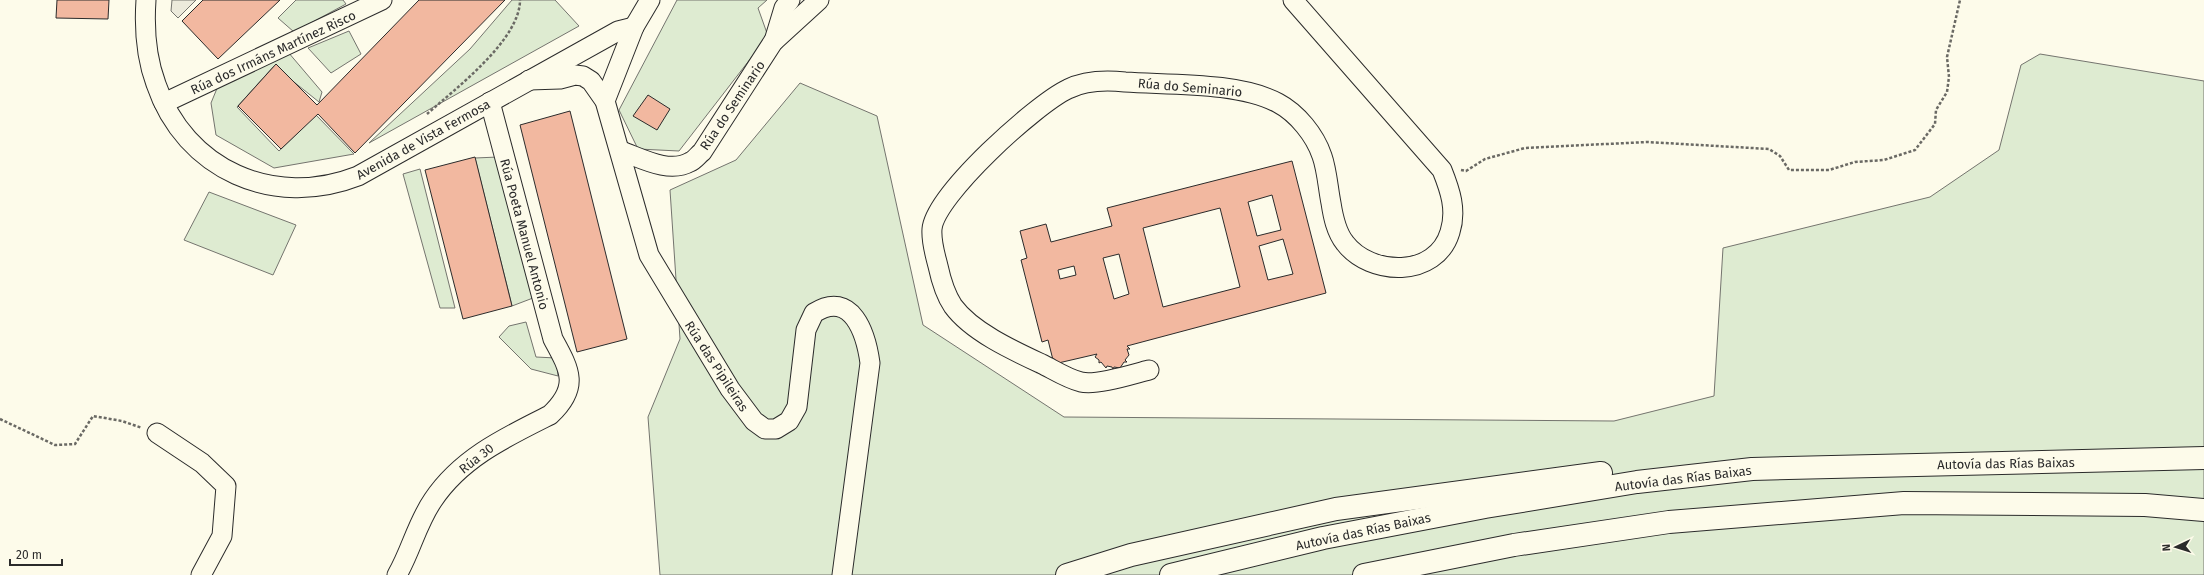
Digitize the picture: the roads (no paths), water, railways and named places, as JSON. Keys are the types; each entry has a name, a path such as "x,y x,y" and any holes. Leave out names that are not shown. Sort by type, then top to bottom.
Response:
{"highway":[{"name":"Autovía das Rías Baixas","path":"1170,575 1323,538 1485,506 1637,482 1752,469 2204,458"},
{"path":"1067,575 1131,555 1336,510 1639,467 1752,469"},
{"path":"1364,575 1514,545 1669,522 1904,503 2145,505 2204,510"}],"street":[{"name":"Avenida de Vista Fermosa","path":"146,0 146,40 156,84 174,121 188,139 214,163 252,181 275,186 302,188 332,184 358,176 618,31 634,27"},
{"name":"Rúa dos Irmáns Martínez Risco","path":"164,103 382,0"},
{"path":"621,151 605,101 634,27 650,0"},
{"path":"773,42 784,8 790,0"},
{"name":"Rúa do Seminario","path":"621,151 663,166 677,166 690,162 702,152 773,42 819,0"},
{"name":"Rúa do Seminario","path":"1149,370 1108,380 1082,383 1021,354 970,324 954,307 944,289 933,249 932,227 938,212 964,179 1031,113 1067,89 1090,81 1116,81 1239,89 1280,104 1310,132 1322,156 1334,220 1343,241 1355,255 1373,264 1392,268 1413,267 1430,259 1442,248 1450,233 1453,212 1451,193 1442,170 1293,0"},
{"name":"Avenida de Vista Fermosa","path":"529,80 560,79 575,75 583,76 591,81 605,101"},
{"name":"Rúa Poeta Manuel Antonio","path":"490,102 553,339 566,364"},
{"name":"Rúa das Pipileiras","path":"621,151 640,227 649,255 713,363 754,421 765,429 776,429 789,421 798,407 806,330 814,313 828,307 837,308 853,316 863,329 870,363 842,575"},
{"name":"Rúa 30","path":"397,575 432,500 464,465 483,450 550,415 559,407 567,395 570,384 570,373 566,364"},
{"path":"157,433 202,463 226,486 222,536 201,575"}]}
